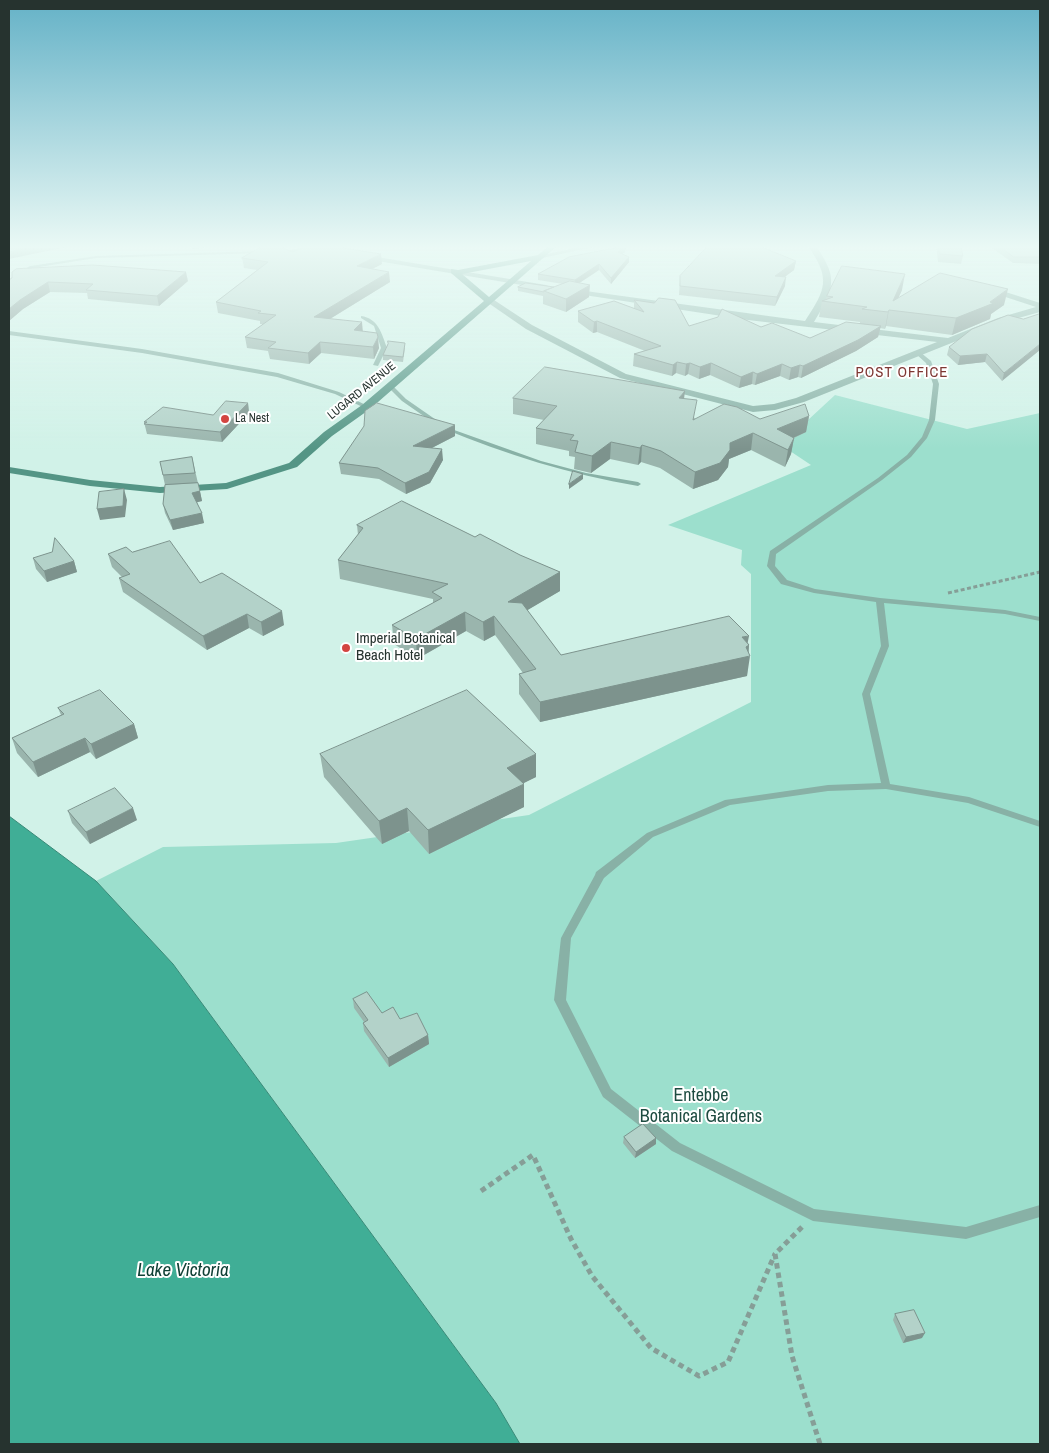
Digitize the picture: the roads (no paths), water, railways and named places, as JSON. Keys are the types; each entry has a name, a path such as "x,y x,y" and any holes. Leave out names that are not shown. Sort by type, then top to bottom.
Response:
{"street":[{"name":"LUGARD AVENUE","path":"9,470 90,483 160,490 227,486 293,465 328,434 366,407 472,314"},
{"path":"509,314 529,327 623,376 753,409 775,407 800,400 1020,314"},
{"path":"735,314 950,341"},
{"path":"808,324 815,314"}],"lane":[{"path":"362,317 376,325 384,348 376,365"},
{"path":"9,333 142,351 278,375 337,393 366,407 383,412"},
{"path":"918,354 929,362 936,384 932,420 925,437 909,456 880,479 773,553 772,566 784,582 814,591 880,600 1005,612 1040,619"},
{"path":"389,385 404,400 444,427"},
{"path":"418,421 444,427 493,448 558,469 602,479 638,484"},
{"path":"880,600 886,646 866,694 886,786"},
{"path":"1040,824 969,800 886,786 828,788 728,802 650,835 600,875 566,938 560,1000 607,1093 676,1147 813,1215 966,1233 1040,1211"}],"water":[{"name":"Lake Victoria","path":"9,816 96,881 173,964 496,1403 520,1444 9,1444"}],"place":[{"name":"La Nest","path":"225,419"},
{"name":"Imperial Botanical Beach Hotel","path":"346,648"}],"district":[{"name":"POST OFFICE","path":"902,373"}],"park label":[{"name":"Entebbe Botanical Gardens","path":"701,1106"}]}
